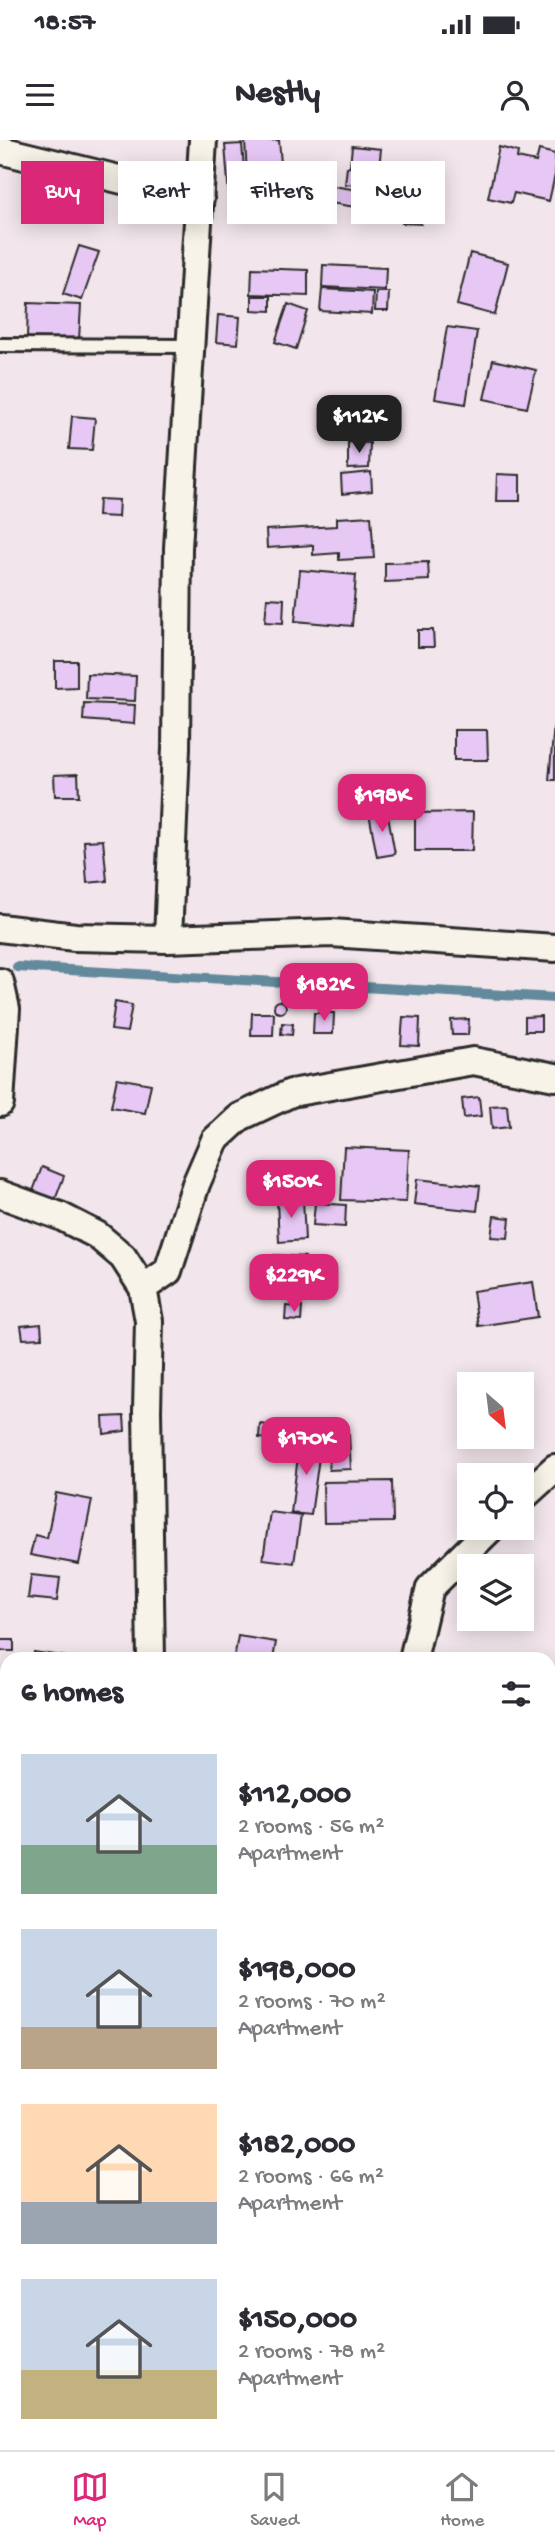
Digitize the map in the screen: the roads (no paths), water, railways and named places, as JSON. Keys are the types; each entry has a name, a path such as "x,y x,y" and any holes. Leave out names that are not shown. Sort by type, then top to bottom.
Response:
{"street":[{"path":"202,161 203,140"},
{"path":"0,150 118,179"},
{"path":"168,939 176,748 178,548 198,224"},
{"path":"0,928 75,937 168,939 331,933 555,948"},
{"path":"0,982 6,1009 0,1103"},
{"path":"143,1288 168,1271 196,1184 215,1140 240,1117 291,1093 473,1061 555,1077"},
{"path":"0,1194 60,1216 97,1235 123,1257 143,1288 149,1321 147,1411 151,1652"},
{"path":"534,1487 555,1468"},
{"path":"415,1652 430,1588 479,1540"}],"lane":[{"path":"0,345 190,346"}],"waterway":[{"path":"17,967 555,998"}]}
